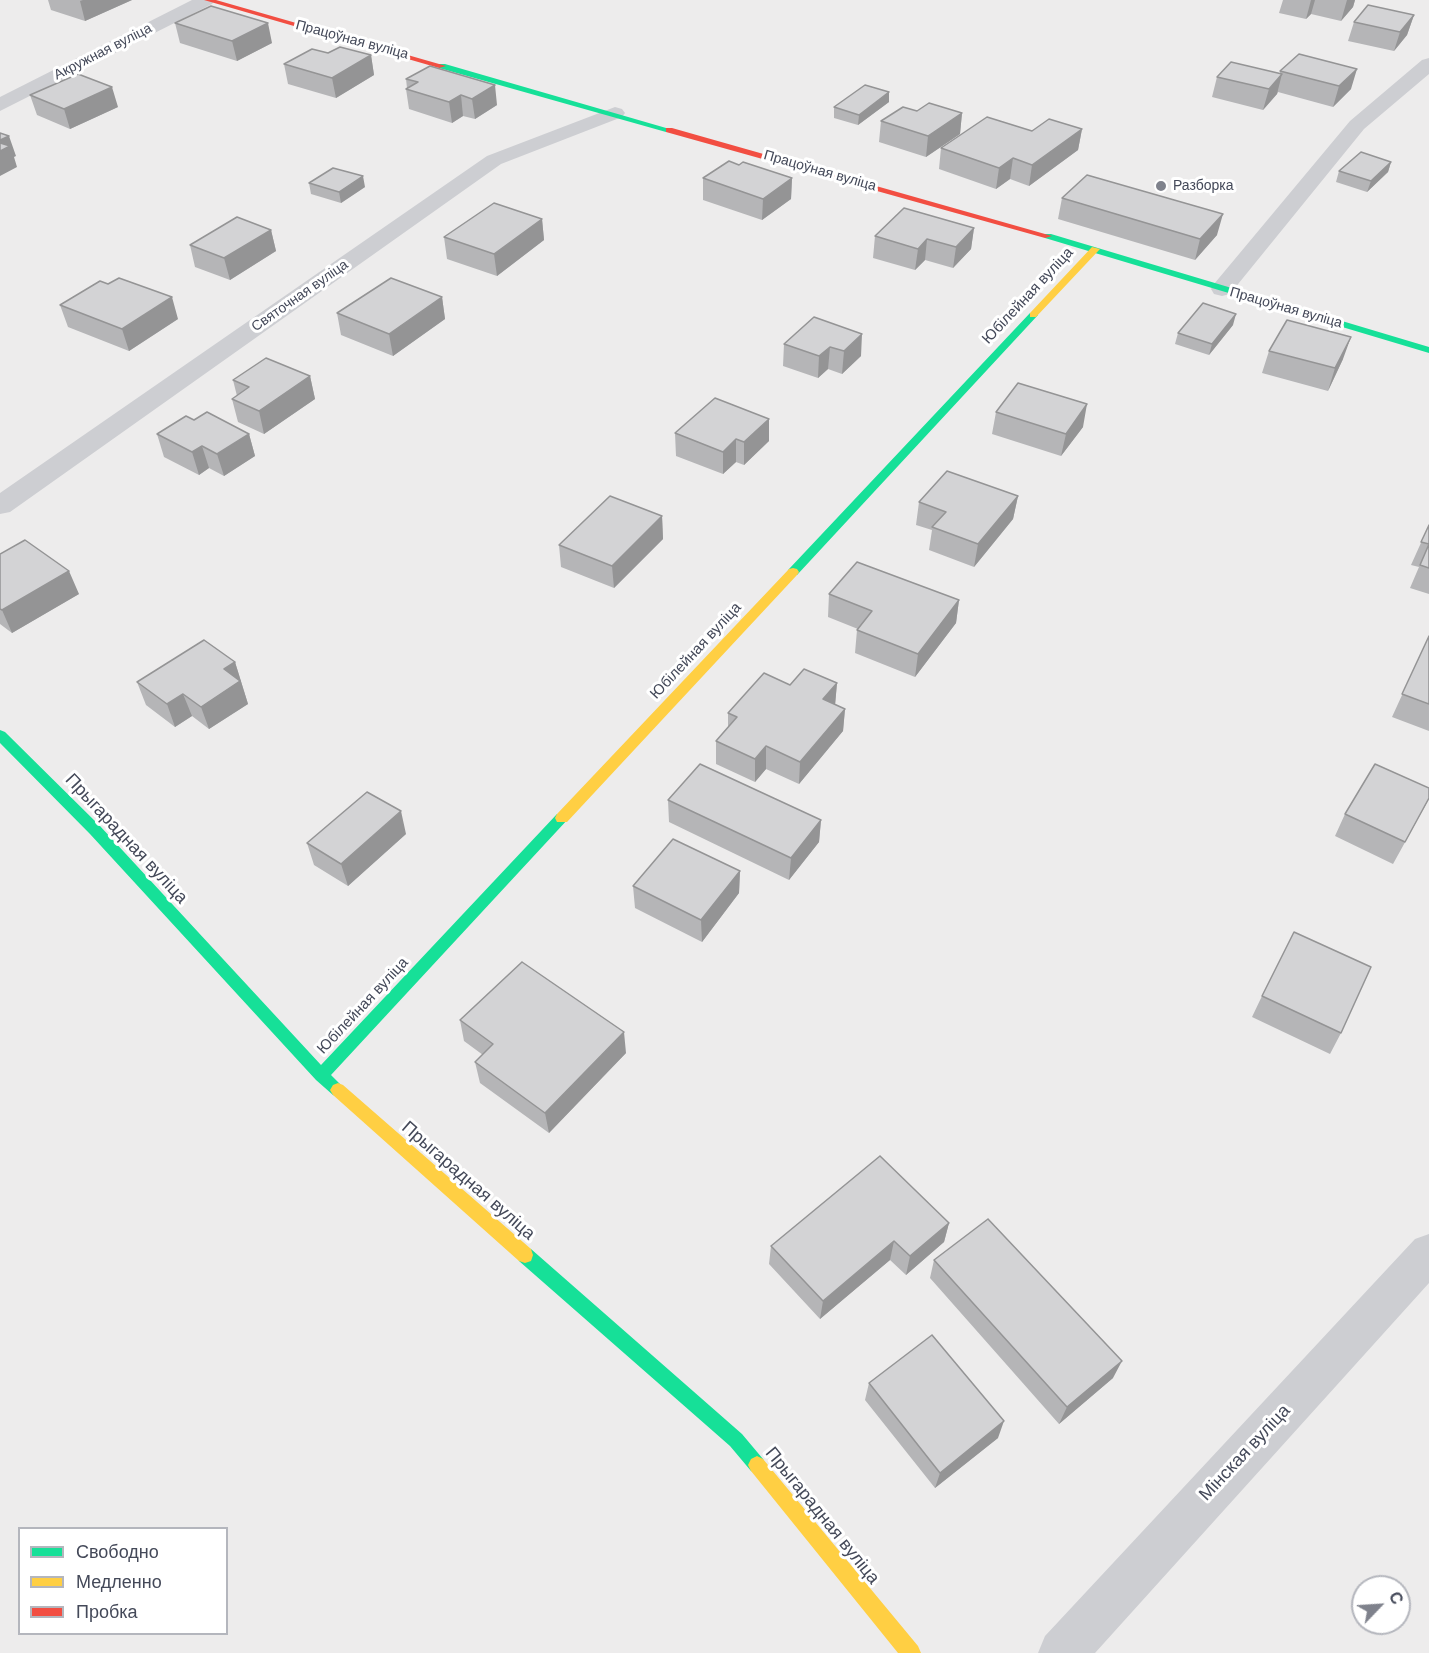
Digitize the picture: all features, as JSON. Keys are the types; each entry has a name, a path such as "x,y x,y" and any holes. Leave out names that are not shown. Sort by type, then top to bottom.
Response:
{"street":[{"name":"Акружная вуліца","path":"0,105 207,0"},
{"name":"Працоўная вуліца","path":"207,0 615,112 1095,249 1429,350"},
{"path":"1222,289 1357,125 1429,64"},
{"name":"Святочная вуліца","path":"0,506 494,160 615,112"},
{"name":"Юбілейная вуліца","path":"321,1075 1095,249"},
{"name":"Прыгарадная вуліца","path":"0,735 95,830 321,1075 736,1440 911,1653"},
{"name":"Мінская вуліца","path":"1062,1653 1429,1253"}],"building":[{"path":"1368,5 1414,15 1400,32 1354,22"},
{"path":"211,6 268,23 232,41 175,23"},
{"path":"340,47 371,55 332,78 284,64 312,49 328,53"},
{"path":"1299,54 1357,69 1339,86 1280,71"},
{"path":"1231,62 1282,74 1269,89 1217,77"},
{"path":"430,66 495,85 472,99 461,95 449,102 406,89 418,82 406,79"},
{"path":"78,74 112,87 64,109 30,95"},
{"path":"865,85 889,92 859,115 834,107"},
{"path":"929,103 962,113 928,136 881,121 903,107 917,111"},
{"path":"987,117 1032,131 1049,119 1082,129 1032,165 1013,158 999,168 941,148"},
{"path":"0,133 9,136 0,140"},
{"path":"0,143 10,146 0,151"},
{"path":"1361,152 1391,162 1371,181 1339,171"},
{"path":"729,161 739,165 743,162 792,178 763,199 703,178"},
{"path":"333,168 363,176 339,192 309,183"},
{"path":"1087,175 1223,214 1200,239 1062,198"},
{"path":"494,203 542,219 494,254 444,237"},
{"path":"904,208 974,228 956,247 927,239 918,249 875,236"},
{"path":"237,217 271,230 224,258 190,245"},
{"path":"119,278 172,297 122,329 60,305 100,281 108,284"},
{"path":"391,278 442,297 389,334 337,313"},
{"path":"1203,303 1236,314 1212,344 1178,333"},
{"path":"814,317 862,334 844,351 830,347 819,356 784,344"},
{"path":"1287,320 1351,337 1335,368 1269,351"},
{"path":"266,358 310,376 259,411 232,399 249,387 233,380"},
{"path":"1018,383 1087,404 1066,434 996,412"},
{"path":"715,398 769,419 744,442 736,439 723,452 675,433"},
{"path":"207,412 249,434 217,454 202,446 192,452 157,434 186,416 194,420"},
{"path":"947,471 1018,496 978,544 932,527 946,512 919,502"},
{"path":"610,496 662,516 612,566 559,545"},
{"path":"1429,525 1429,544 1421,542"},
{"path":"25,540 69,571 2,610 0,609 0,554"},
{"path":"1429,544 1429,568 1420,565"},
{"path":"857,562 959,600 918,654 857,630 872,611 829,594"},
{"path":"1429,636 1429,704 1402,694"},
{"path":"204,640 235,662 224,669 240,681 201,707 183,694 167,704 137,682"},
{"path":"804,669 837,683 823,699 845,709 800,762 766,746 755,759 716,741 737,717 728,713 764,673 790,685"},
{"path":"700,764 821,820 791,858 668,800"},
{"path":"1375,764 1429,788 1429,798 1405,842 1345,814"},
{"path":"367,792 401,811 341,864 307,843"},
{"path":"673,839 740,871 701,920 633,886"},
{"path":"1294,932 1371,967 1341,1033 1262,996"},
{"path":"522,962 624,1032 545,1113 475,1062 493,1044 460,1020"},
{"path":"880,1156 949,1223 910,1256 894,1241 823,1301 771,1246"},
{"path":"988,1219 1122,1361 1067,1407 934,1260"},
{"path":"932,1335 1004,1421 940,1473 869,1383"}],"traffic: fast":[{"path":"442,66 669,130"},
{"path":"1048,236 1429,350"},
{"path":"793,572 1033,315"},
{"path":"0,735 95,830 321,1075 338,1090"},
{"path":"321,1075 562,818"},
{"path":"525,1255 736,1440 757,1465"}],"traffic: slow":[{"path":"1033,315 1095,249"},
{"path":"562,818 793,572"},
{"path":"338,1090 525,1255"},
{"path":"757,1465 911,1653"}],"traffic: jam":[{"path":"208,0 442,66"},
{"path":"669,130 1048,236"}],"place":[{"name":"Разборка","path":"1161,186"}]}
